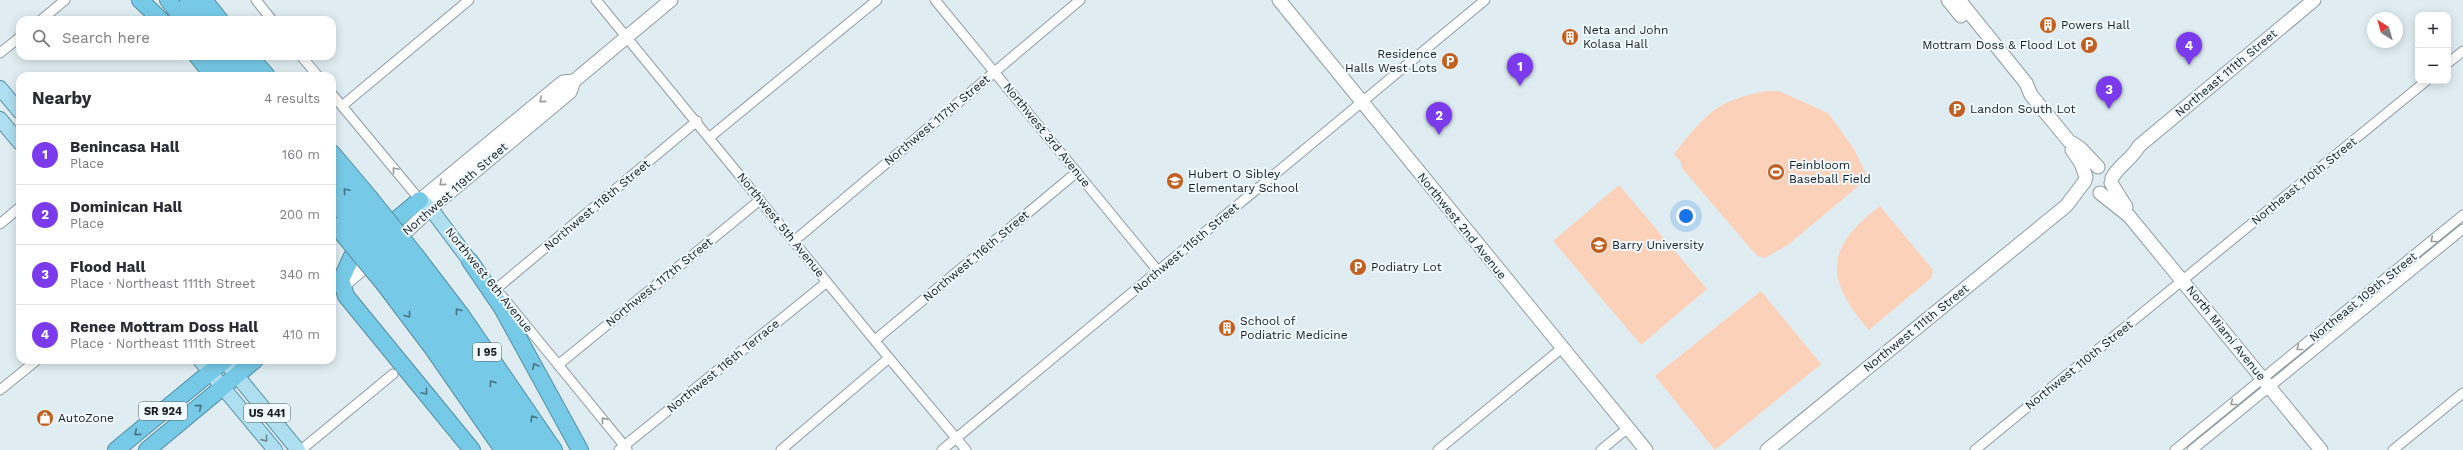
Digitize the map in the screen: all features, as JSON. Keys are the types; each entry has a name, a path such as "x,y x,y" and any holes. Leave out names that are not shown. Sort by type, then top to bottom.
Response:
{"highway":[{"path":"140,0 157,16"},
{"path":"150,0 164,16"},
{"path":"168,0 181,16"},
{"path":"188,0 201,16"},
{"path":"204,0 217,16"},
{"path":"200,60 210,72"},
{"path":"217,60 228,72"},
{"path":"237,60 248,72"},
{"path":"253,60 264,72"},
{"name":"I 95","path":"336,168 349,214 400,270 462,316 554,450"},
{"path":"336,183 349,214"},
{"path":"336,203 349,214"},
{"name":"Northwest 119th Street","path":"336,269 426,205"},
{"name":"I 95","path":"349,214 400,270 433,349 503,450"},
{"path":"352,256 337,290 346,296 472,450"},
{"path":"470,261 502,308 580,450"},
{"path":"400,270 452,353 519,450"},
{"path":"400,270 459,336 537,450"},
{"name":"SR 924","path":"116,450 220,364"},
{"name":"SR 924","path":"147,450 250,364"}],"main road":[{"path":"0,88 16,107"},
{"path":"0,118 16,138"},
{"name":"Northwest 6th Avenue","path":"426,205 470,261"},
{"name":"US 441","path":"203,364 275,450"},
{"name":"US 441","path":"228,364 298,450"}],"street":[{"path":"46,16 65,0"},
{"path":"342,106 469,0"},
{"name":"Northwest 5th Avenue","path":"596,0 966,450"},
{"name":"Northwest 119th Street","path":"337,290 426,205 563,82 574,81 671,0"},
{"path":"710,137 877,0"},
{"name":"Northwest 3rd Avenue","path":"935,0 1158,271"},
{"name":"Northwest 117th Street","path":"794,241 1080,0"},
{"name":"Northwest 115th Street","path":"942,450 1485,0"},
{"name":"Northeast 111th Street","path":"2101,167 2139,146 2314,0"},
{"name":"Northwest 2nd Avenue","path":"1282,1 1362,102 1646,450"},
{"path":"260,2 269,16"},
{"path":"1956,3 2026,82 2031,95 2069,141 2090,190 2098,193 2107,190 2112,181 2109,172 2101,167 2080,148 2069,141"},
{"path":"0,54 16,40"},
{"path":"2451,61 2463,51"},
{"path":"304,60 315,72"},
{"name":"Northeast 110th Street","path":"2183,280 2422,84"},
{"name":"Northwest 6th Avenue","path":"336,99 426,205"},
{"name":"Northwest 118th Street","path":"496,289 697,121"},
{"name":"Northeast 111th Street","path":"2112,181 2118,169 2134,154 2139,146"},
{"path":"2085,179 2089,171 2101,167"},
{"name":"Northwest 116th Street","path":"875,340 1077,172"},
{"name":"Northwest 111th Street","path":"1767,450 2066,206 2085,179"},
{"name":"North Miami Avenue","path":"2112,181 2125,205 2129,216"},
{"name":"North Miami Avenue","path":"2098,193 2129,216 2322,450"},
{"name":"Northwest 111th Street","path":"2066,206 2098,193"},
{"name":"Northwest 117th Street","path":"558,364 760,200"},
{"path":"0,224 16,210"},
{"name":"Northeast 109th Street","path":"2266,382 2345,311 2463,215"},
{"name":"Northeast 109th Street","path":"2266,382 2352,320 2463,229"},
{"name":"Northwest 6th Avenue","path":"470,261 496,289 558,364 624,448"},
{"path":"2397,269 2404,277"},
{"name":"Northwest 110th Street","path":"1976,450 2183,280"},
{"name":"Northwest 116th Terrace","path":"624,448 827,282"},
{"path":"2345,311 2352,320"},
{"path":"1438,450 1562,348"},
{"path":"781,450 889,358"},
{"path":"0,390 32,364"},
{"path":"301,450 393,374"},
{"path":"2175,450 2266,382"},
{"path":"2192,450 2266,382"},
{"path":"2392,450 2463,393"},
{"path":"1601,450 1628,428"},
{"path":"2195,434 2202,442"}],"shaded area":[{"name":"Feinbloom Baseball Field","path":"1767,91 1779,91 1828,113 1854,149 1868,178 1789,244 1765,258 1757,256 1681,167 1681,162 1674,154 1694,129 1713,111 1735,99"},
{"path":"1619,185 1707,289 1641,345 1553,241"},
{"path":"1880,206 1933,270 1931,278 1869,330 1854,312 1844,295 1838,279 1837,264 1840,250 1849,236 1862,221"},
{"path":"1761,291 1821,364 1715,450 1655,376"}],"place":[{"name":"Powers Hall","path":"2048,25"},
{"name":"Neta and John Kolasa Hall","path":"1570,37"},
{"name":"Mottram Doss & Flood Lot","path":"2089,45"},
{"name":"Residence Halls West Lots","path":"1450,61"},
{"name":"Renee Mottram Doss Hall","path":"2189,65"},
{"name":"Benincasa Hall","path":"1520,86"},
{"name":"Landon South Lot","path":"1957,109"},
{"name":"Flood Hall","path":"2109,109"},
{"name":"Dominican Hall","path":"1439,135"},
{"name":"Feinbloom Baseball Field","path":"1776,172"},
{"name":"Hubert O Sibley Elementary School","path":"1175,181"},
{"name":"Barry University","path":"1599,245"},
{"name":"Podiatry Lot","path":"1358,267"},
{"name":"School of Podiatric Medicine","path":"1227,328"},
{"name":"AutoZone","path":"45,418"}]}
